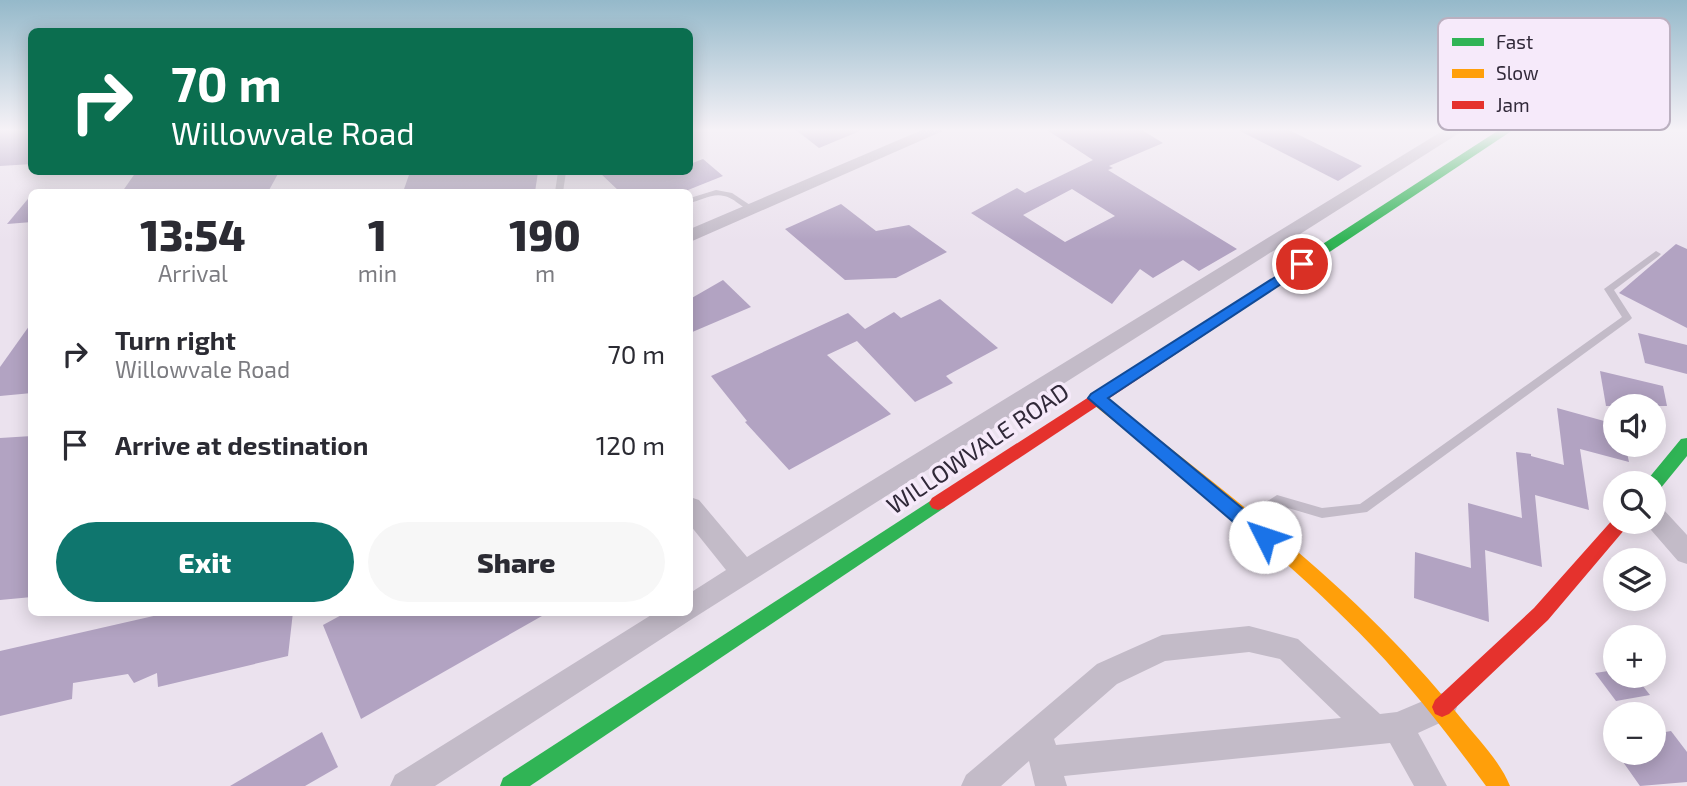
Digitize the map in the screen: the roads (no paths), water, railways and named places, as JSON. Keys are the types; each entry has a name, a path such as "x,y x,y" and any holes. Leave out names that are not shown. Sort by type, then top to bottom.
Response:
{"main road":[{"name":"WILLOWVALE ROAD","path":"510,786 1096,398 1453,167"},
{"path":"1096,398 1246,521 1377,637 1442,707 1499,786"},
{"path":"1665,471 1687,444"},
{"path":"1442,707 1541,614 1611,534"}],"street":[{"path":"693,235 852,167"},
{"path":"693,605 1398,167"},
{"path":"693,512 744,572"},
{"path":"1666,530 1687,554"},
{"path":"406,786 675,616"},
{"path":"1045,761 1107,674 1162,648 1249,639 1288,648 1387,728 1431,786"},
{"path":"976,786 1045,761 1387,728 1442,707"}],"lane":[{"path":"693,200 711,193 728,192 752,209"},
{"path":"1246,521 1277,500 1322,513 1363,509 1627,318 1609,289 1656,254"}]}
